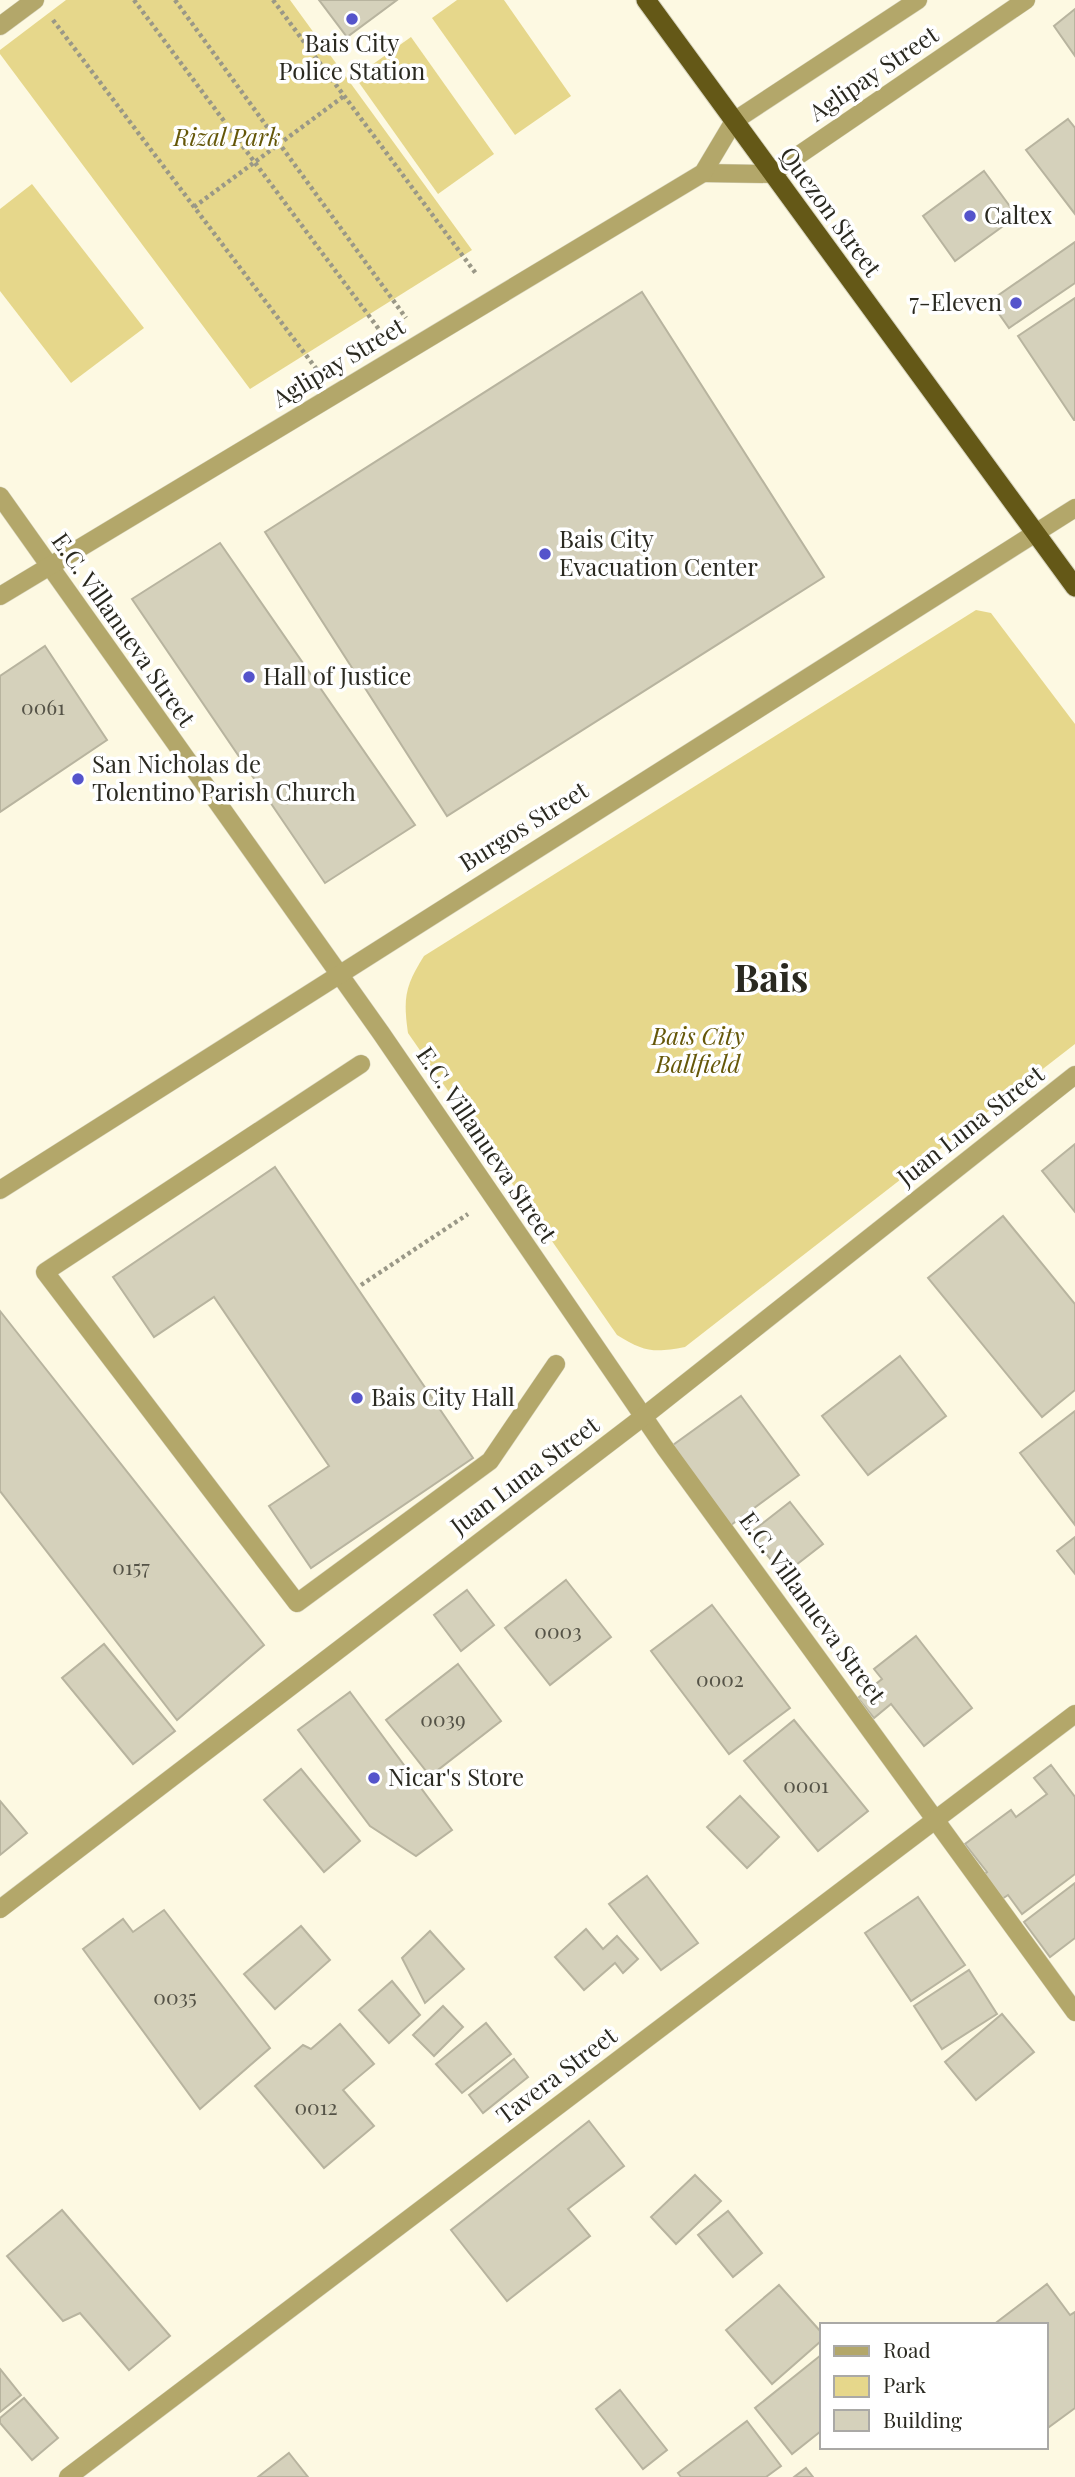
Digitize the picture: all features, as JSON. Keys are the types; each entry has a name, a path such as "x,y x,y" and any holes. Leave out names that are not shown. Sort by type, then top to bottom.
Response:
{"highway":[{"name":"Quezon Street","path":"646,0 1075,587"}],"street":[{"name":"Aglipay Street","path":"0,596 704,173 734,121 918,0"},
{"name":"Aglipay Street","path":"772,174 1027,0"},
{"path":"0,26 41,5"},
{"path":"704,173 772,174"},
{"name":"E.C. Villanueva Street","path":"0,496 336,974 381,1033 643,1417 1075,2012"},
{"name":"Burgos Street","path":"0,1189 1075,508"},
{"path":"361,1064 45,1272 298,1603 490,1461 556,1364"},
{"name":"Juan Luna Street","path":"0,1909 643,1417 1075,1075"},
{"name":"Tavera Street","path":"68,2477 1075,1714"}],"path":[{"path":"134,0 398,355"},
{"path":"175,0 424,341"},
{"path":"273,0 494,298"},
{"path":"41,5 335,394"},
{"path":"194,207 344,96"},
{"path":"361,1285 492,1198"}],"green space":[{"name":"Rizal Park","path":"66,0 290,0 472,250 250,389 0,54 0,50"},
{"path":"457,0 504,0 571,96 515,135 432,18"},
{"path":"411,37 494,154 438,194 355,77"},
{"path":"32,184 144,328 71,383 0,291 0,209"},
{"name":"Bais City Ballfield","path":"976,610 991,613 1075,724 1075,1044 685,1347 650,1350 635,1345 617,1335 408,1033 406,1001 409,984 424,956"}],"building":[{"name":"Bais City Police Station","path":"319,0 397,0 347,37"},
{"path":"1075,9 1075,56 1054,26"},
{"path":"1068,119 1075,128 1075,214 1026,150"},
{"name":"Caltex","path":"984,171 1017,216 955,261 923,216"},
{"path":"1075,242 1075,283 1009,328 990,301"},
{"name":"Bais City Evacuation Center","path":"642,292 824,577 447,816 265,532"},
{"path":"1075,298 1075,420 1074,420 1018,336"},
{"name":"Hall of Justice","path":"220,543 415,825 325,883 132,599"},
{"path":"45,646 107,740 0,812 0,676"},
{"path":"1075,1144 1075,1212 1042,1171"},
{"name":"Bais City Hall","path":"275,1167 473,1458 311,1568 269,1506 329,1466 214,1297 154,1337 113,1277"},
{"path":"1003,1216 1075,1304 1075,1390 1042,1417 928,1278"},
{"path":"0,1311 264,1645 177,1720 0,1491"},
{"path":"900,1356 946,1416 868,1475 822,1416"},
{"path":"741,1396 799,1475 731,1525 673,1445"},
{"path":"1075,1411 1075,1525 1020,1453"},
{"path":"790,1502 823,1544 783,1575 750,1533"},
{"path":"1075,1537 1075,1574 1057,1551"},
{"path":"566,1580 611,1637 550,1685 505,1628"},
{"path":"467,1590 494,1625 461,1651 434,1615"},
{"path":"712,1605 790,1708 729,1754 651,1651"},
{"path":"916,1636 972,1708 924,1746 891,1704 874,1718 858,1698 882,1679 874,1669"},
{"path":"104,1644 175,1731 133,1764 62,1678"},
{"path":"458,1664 501,1721 430,1776 386,1720"},
{"name":"Nicar's Store","path":"350,1692 452,1830 416,1856 370,1826 298,1730"},
{"path":"794,1720 868,1811 818,1851 744,1761"},
{"path":"1051,1765 1075,1797 1075,1874 1022,1914 1008,1895 999,1901 981,1877 987,1872 965,1844 1011,1810 1016,1817 1047,1794 1034,1778"},
{"path":"301,1769 360,1841 324,1872 264,1800"},
{"path":"740,1796 779,1837 747,1868 707,1827"},
{"path":"0,1801 27,1833 0,1855"},
{"path":"647,1876 698,1943 661,1970 609,1904"},
{"path":"1075,1883 1075,1938 1050,1957 1024,1922"},
{"path":"918,1897 965,1965 911,2001 865,1933"},
{"path":"164,1910 270,2048 200,2109 83,1949 123,1919 133,1932"},
{"path":"301,1926 330,1960 275,2009 244,1974"},
{"path":"586,1929 603,1949 617,1936 638,1959 623,1973 615,1963 584,1990 555,1957"},
{"path":"430,1931 464,1969 425,2003 402,1958"},
{"path":"969,1970 997,2014 942,2049 914,2006"},
{"path":"392,1981 420,2015 389,2043 359,2010"},
{"path":"443,2006 463,2027 434,2056 413,2035"},
{"path":"1002,2014 1034,2052 976,2100 945,2062"},
{"path":"486,2023 511,2054 462,2093 436,2064"},
{"path":"340,2024 374,2064 343,2090 374,2126 324,2168 255,2086 303,2045 311,2049"},
{"path":"514,2059 528,2077 483,2113 469,2095"},
{"path":"589,2121 624,2166 568,2209 590,2236 507,2301 451,2230"},
{"path":"695,2175 721,2201 676,2244 651,2217"},
{"path":"62,2210 170,2336 129,2370 80,2313 63,2321 7,2256"},
{"path":"728,2211 762,2253 733,2277 698,2235"},
{"path":"1047,2284 1070,2315 1075,2312 1075,2408 1047,2429 1047,2323 996,2323"},
{"path":"779,2285 820,2331 820,2342 772,2384 726,2330"},
{"path":"820,2356 820,2432 792,2454 755,2408"},
{"path":"0,2369 21,2395 0,2412"},
{"path":"620,2390 667,2450 643,2469 596,2409"},
{"path":"24,2398 58,2438 32,2460 0,2423 0,2418"},
{"path":"747,2421 781,2466 766,2477 681,2477 678,2473"},
{"path":"289,2453 308,2477 258,2477"},
{"path":"806,2468 813,2477 794,2477"}],"place":[{"name":"Bais City Police Station","path":"352,19"},
{"name":"Caltex","path":"970,216"},
{"name":"7-Eleven","path":"1016,303"},
{"name":"Bais City Evacuation Center","path":"545,554"},
{"name":"Hall of Justice","path":"249,677"},
{"name":"San Nicholas de Tolentino Parish Church","path":"78,779"},
{"name":"Bais City Hall","path":"357,1398"},
{"name":"Nicar's Store","path":"374,1778"}],"district":[{"name":"Bais","path":"771,979"}]}
